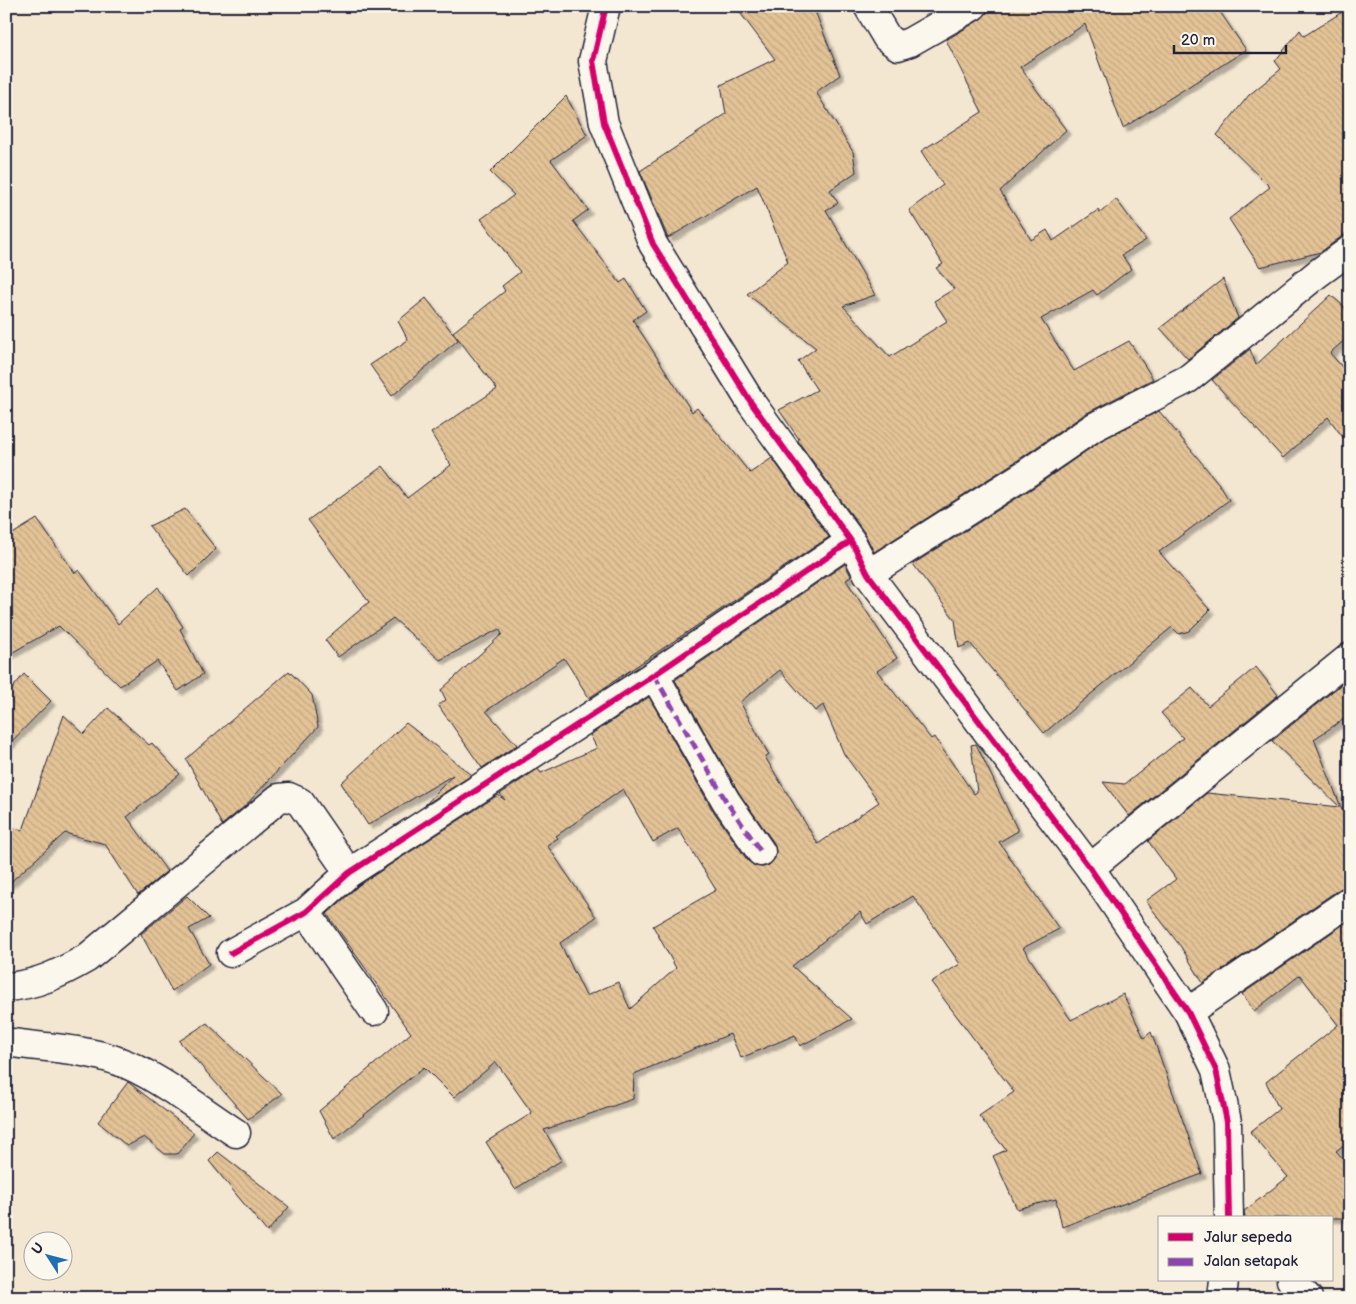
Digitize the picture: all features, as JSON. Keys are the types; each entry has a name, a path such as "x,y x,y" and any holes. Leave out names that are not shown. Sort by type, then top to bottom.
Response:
{"street":[{"path":"606,6 593,61 604,123 653,244 752,404 851,541 868,574 1090,868 1188,1012 1216,1070 1227,1122 1230,1216"},
{"path":"868,6 887,38 898,46 910,42 973,6"},
{"path":"868,574 1027,473 1094,427 1188,379 1317,274 1350,250"},
{"path":"231,953 306,912 349,873 654,675 851,541"},
{"path":"1090,868 1350,657"},
{"path":"654,675 726,801 761,852"},
{"path":"6,987 38,983 63,972 87,958 279,798 289,797 300,802 349,873"},
{"path":"1188,1012 1350,901"},
{"path":"306,912 374,1011"},
{"path":"6,1042 57,1048 115,1059 138,1069 236,1133"},
{"path":"1222,1298 1224,1282"},
{"path":"1293,1282 1308,1298"}],"building":[{"path":"735,6 813,6 840,75 816,92 853,152 856,172 830,190 838,203 826,210 875,295 843,306 890,357 947,321 934,301 954,289 936,268 943,264 909,210 943,185 921,151 982,112 946,40 981,19 987,13 989,6 1216,6 1246,50 1123,128 1085,24 1020,67 1066,130 1000,191 1031,240 1047,230 1053,241 1098,210 1100,213 1116,199 1146,240 1122,255 1131,269 1097,295 1093,290 1041,319 1074,371 1129,341 1153,379 1085,414 1018,460 874,552 864,532 798,441 799,439 779,410 817,390 798,361 816,348 747,294 788,262 757,186 668,238 640,171 726,114 721,85 775,59"},
{"path":"1350,7 1350,230 1321,252 1260,267 1229,219 1270,187 1217,135 1249,95 1281,69 1275,61 1300,30 1304,36"},
{"path":"566,96 587,135 551,160 588,210 573,221 620,283 626,279 646,311 633,320 692,412 697,408 750,473 772,458 829,537 589,698 564,658 486,711 517,745 482,768 438,705 446,700 441,690 502,634 499,629 440,660 393,618 338,657 325,640 369,602 308,520 383,466 407,498 451,465 431,433 497,389 453,332 505,291 502,286 520,272 481,219 514,195 490,172"},
{"path":"1223,279 1238,318 1188,359 1160,328"},
{"path":"1331,295 1350,312 1350,335 1330,353 1350,376 1350,447 1328,417 1283,458 1212,380 1250,349 1256,365"},
{"path":"426,298 458,340 392,396 370,365 408,340 398,321"},
{"path":"1159,411 1219,484 1229,500 1159,552 1210,610 1189,631 1179,634 1172,627 1044,733 970,643 959,648 955,620 913,564 1036,486 1102,440"},
{"path":"185,509 216,549 189,576 149,526"},
{"path":"37,519 75,573 79,570 118,624 158,587 183,627 180,629 203,674 178,691 157,661 120,686 59,626 6,656 6,538"},
{"path":"845,564 851,576 846,580 897,658 877,671 931,739 934,737 974,794 977,792 971,745 976,744 1018,831 999,842 1059,929 1023,948 1071,1020 1123,994 1144,1038 1151,1032 1202,1174 1062,1227 1056,1199 1017,1209 993,1156 1006,1150 979,1116 1014,1092 931,982 960,964 913,896 867,924 860,912 792,966 852,1019 800,1046 795,1035 741,1058 730,1034 634,1074 633,1099 544,1130 562,1160 515,1189 486,1142 532,1113 496,1062 454,1097 424,1067 334,1139 319,1111 411,1033 327,914 359,885 498,795 505,800 500,794 538,769 541,773 597,748 590,735 649,697 712,809 748,861 755,866 763,867 769,865 775,858 776,850 774,843 739,793 675,680","holes":["780,670 815,711 823,705 844,754 879,802 818,844 765,757 769,755 740,702","623,789 653,842 678,828 716,890 653,926 676,968 630,1009 618,982 586,996 560,943 596,917 547,845 558,838 556,836"]},
{"path":"1256,667 1278,695 1129,816 1103,782 1125,784 1183,738 1161,713 1192,688 1208,706"},
{"path":"289,671 312,695 318,727 245,806 222,825 186,759"},
{"path":"24,674 51,701 6,747 6,696"},
{"path":"1350,677 1350,715 1314,739 1350,830 1350,886 1341,888 1203,983 1181,947 1146,901 1176,879 1148,841 1207,793 1340,807 1272,741"},
{"path":"108,708 149,745 152,743 180,774 127,817 167,871 138,895 105,844 65,833 6,886 6,826 23,830 64,715 84,734"},
{"path":"406,723 472,775 425,805 453,775 368,825 341,783"},
{"path":"187,896 209,918 189,929 209,964 172,991 141,934"},
{"path":"1350,920 1350,1140 1336,1151 1350,1167 1350,1218 1334,1218 1334,1216 1245,1216 1244,1211 1288,1177 1250,1132 1279,1109 1266,1082 1338,1025 1300,975 1254,1011 1242,994"},
{"path":"207,1023 282,1094 248,1119 179,1041"},
{"path":"128,1082 194,1133 177,1154 165,1154 144,1137 127,1146 98,1122"},
{"path":"218,1152 289,1207 267,1232 209,1161"}],"marked path":[{"path":"654,675 726,801 761,852"}],"cycle path":[{"path":"606,6 593,61 604,123 653,244 752,404 851,541 868,574 1090,868 1188,1012 1216,1070 1227,1122 1229,1216"},
{"path":"231,953 306,912 349,873 654,675 851,541"}]}
